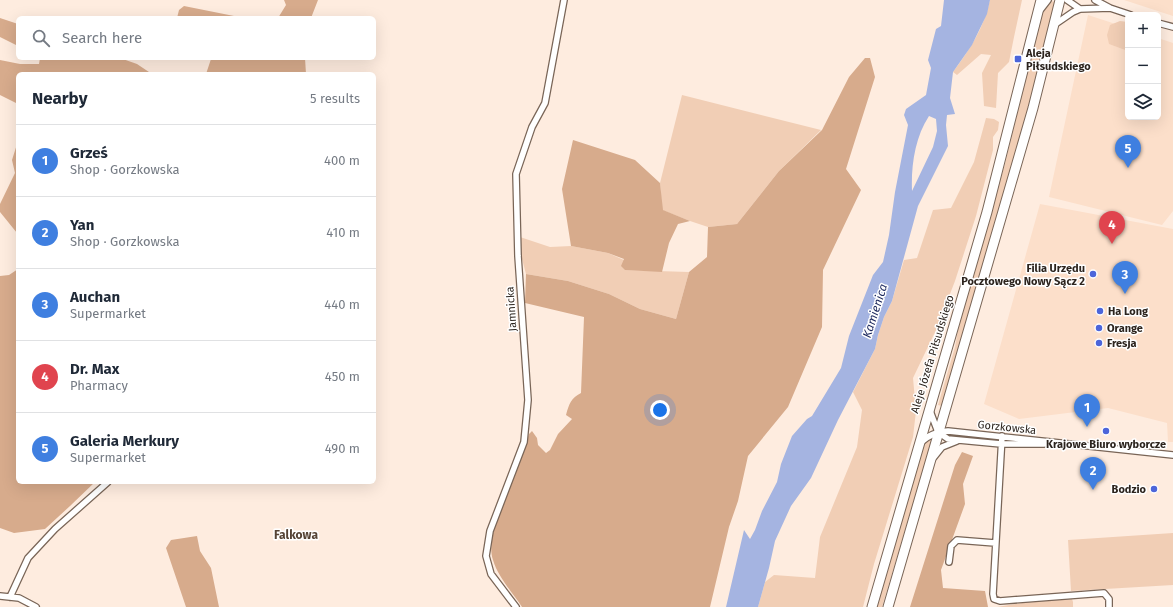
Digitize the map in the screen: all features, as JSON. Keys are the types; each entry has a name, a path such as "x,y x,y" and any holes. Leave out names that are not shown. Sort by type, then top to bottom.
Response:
{"main road":[{"name":"Aleje Józefa Piłsudskiego","path":"872,607 987,212 1041,0"},
{"path":"888,607 1034,108 1060,0"}],"street":[{"name":"Aleje Józefa Piłsudskiego","path":"1037,14 1048,0"},
{"path":"1067,0 1080,9"},
{"path":"1095,0 1110,8 1125,13"},
{"name":"Jamnicka","path":"516,607 491,574 486,556 490,531 524,442 528,400 518,256 516,174 532,127 545,103 562,1"},
{"path":"1054,25 1080,9 1110,8"},
{"path":"1161,24 1173,27"},
{"path":"930,406 931,414 938,432"},
{"path":"941,422 948,431"},
{"name":"Gorzkowska","path":"918,446 928,436 938,432 948,431 1173,455"},
{"name":"Gorzkowska","path":"938,432 948,439 958,441 1001,444 1075,445"},
{"path":"1002,436 995,543 994,599 1000,601 1104,593 1109,599 1109,607"},
{"name":"Gorzkowska","path":"929,464 942,447 958,441"},
{"path":"10,597 27,560 61,524 106,484"},
{"path":"949,562 951,546 957,540 995,543"},
{"path":"0,596 19,598 36,607"}],"shaded area":[{"path":"284,0 318,0 312,16 279,16 286,5"},
{"path":"990,0 1022,0 1009,62 998,73 996,108 984,106 982,73 991,55 981,54 957,75 953,72 976,38 984,20"},
{"path":"1124,0 1173,0 1173,16"},
{"path":"1053,1 1055,3 1034,90 942,406 938,405 955,347 960,318 1005,164 1041,16 1047,6"},
{"path":"184,6 234,16 178,16 179,10"},
{"path":"1088,15 1125,27 1125,120 1161,120 1161,39 1173,43 1173,211 1162,225 1049,197"},
{"path":"0,18 16,23 16,45 0,37"},
{"path":"1120,21 1125,22 1125,50 1109,44 1107,35 1110,25"},
{"path":"865,58 870,58 875,77 846,169 861,190 823,270 822,327 788,407 748,456 738,501 729,527 710,607 522,607 495,566 491,550 494,529 529,434 532,431 537,438 538,445 546,453 550,450 558,434 572,419 566,415 571,402 581,393 584,317 525,303 526,274 568,281 609,294 640,309 676,319 689,272 707,257 708,227 737,224 779,171 822,130 849,77"},
{"path":"0,60 20,64 39,64 40,60 126,60 137,64 149,72 16,72 16,103 0,95"},
{"path":"211,60 305,60 306,72 207,72"},
{"path":"682,95 821,130 779,171 737,224 708,227 662,210 660,183"},
{"path":"986,118 994,119 999,122 998,130 993,137 993,150 976,216 955,281 936,330 913,378 916,411 913,437 874,564 863,607 758,607 765,582 774,575 815,578 820,537 857,447 862,410 853,392 875,349 878,335 884,317 892,301 904,260 917,258 933,210 951,208 974,162"},
{"path":"573,140 635,160 660,183 663,210 690,221 678,224 669,243 662,272 625,270 621,266 624,259 608,253 571,246 562,189"},
{"path":"16,147 16,232 0,212 0,204 15,173 12,160"},
{"path":"1040,204 1173,229 1173,442 1168,442 1167,423 1108,408 1019,419 984,404"},
{"path":"520,237 550,247 571,246 608,253 624,260 625,270 689,272 676,319 640,309 609,294 568,281 526,274 521,255"},
{"path":"16,270 16,484 93,484 45,529 14,533 0,528 0,276 9,275"},
{"path":"931,439 932,440 882,607 877,607 921,451 926,442"},
{"path":"962,452 973,456 963,484 965,504 941,570 943,588 985,591 988,607 910,607 955,465"},
{"path":"1173,533 1173,585 1071,591 1068,540"},
{"path":"197,536 200,551 211,568 219,607 186,607 166,548 171,540"},
{"path":"1072,599 1073,607 997,607 1028,602"}],"water":[{"name":"Kamienica","path":"944,0 990,0 987,14 972,45 953,72 950,98 955,114 947,115 946,125 948,146 918,206 892,301 884,317 875,349 838,420 811,478 791,506 775,541 758,607 726,607 744,530 750,539 777,482 781,464 792,436 807,419 812,416 841,368 849,336 873,275 883,262 908,125 904,115 906,109 926,95 931,68 928,60 936,29 941,26","holes":["929,116 936,119 937,131 933,147 912,191 913,162 917,142"]}],"place":[{"name":"Aleja Piłsudskiego","path":"1018,59"},
{"name":"Galeria Merkury","path":"1128,168"},
{"name":"Dr. Max","path":"1112,244"},
{"name":"Filia Urzędu Pocztowego Nowy Sącz 2","path":"1093,274"},
{"name":"Auchan","path":"1125,294"},
{"name":"Ha Long","path":"1100,311"},
{"name":"Orange","path":"1099,328"},
{"name":"Fresja","path":"1099,343"},
{"name":"Grześ","path":"1087,427"},
{"name":"Krajowe Biuro wyborcze","path":"1106,431"},
{"name":"Bodzio","path":"1154,489"},
{"name":"Yan","path":"1093,490"}],"district":[{"name":"Falkowa","path":"296,535"}]}
